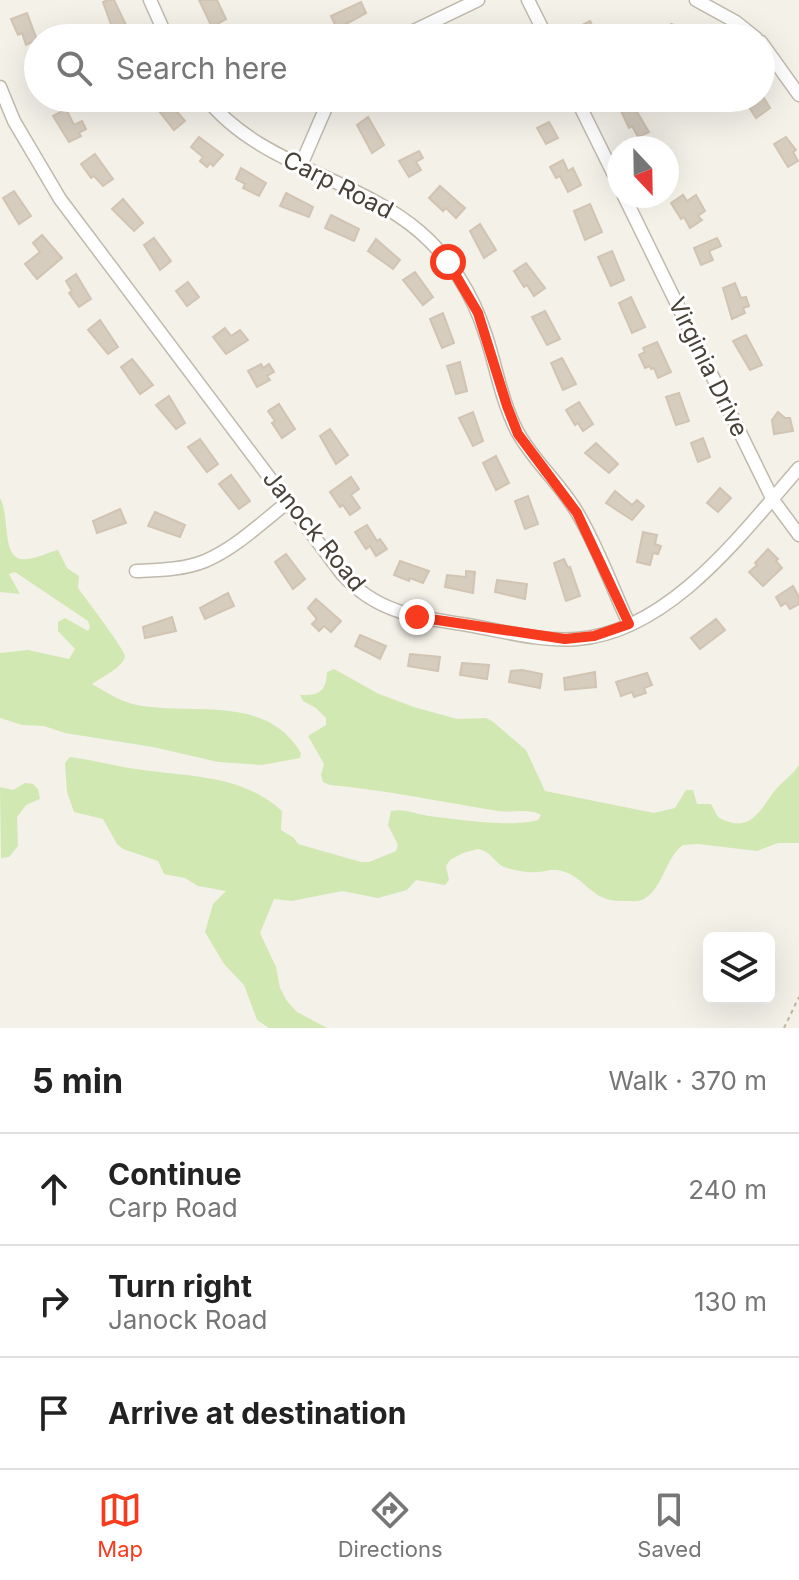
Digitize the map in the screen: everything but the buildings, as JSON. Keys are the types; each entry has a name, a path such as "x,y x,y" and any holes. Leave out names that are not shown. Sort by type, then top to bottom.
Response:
{"street":[{"path":"150,0 161,24"},
{"path":"428,24 478,0"},
{"path":"528,0 540,24"},
{"path":"696,0 737,24"},
{"path":"775,62 799,95"},
{"name":"Janock Road","path":"0,87 14,121 60,199 348,581 369,598 391,609 417,617 565,639 594,636 629,624 691,584 724,553 799,468"},
{"name":"Carp Road","path":"219,112 267,148 380,203 407,221 434,246 459,278 481,322 518,434 577,513 629,624"},
{"path":"301,165 324,112"},
{"path":"583,112 607,161"},
{"name":"Virginia Drive","path":"630,208 773,500 799,535"},
{"path":"136,571 164,570 204,561 230,547 288,502"}],"path":[{"path":"784,1028 799,997"}],"green space":[{"path":"0,498 13,554 27,559 58,550 67,568 79,576 78,588 125,656 111,672 92,684 137,705 248,714 286,734 301,753 300,758 262,765 218,762 153,747 65,733 44,726 22,725 0,718 0,653 28,650 69,659 75,649 58,631 58,622 65,618 88,631 90,627 88,621 15,572 9,574 20,594 0,592"},
{"path":"334,669 379,694 414,707 457,719 486,718 492,721 526,750 545,791 654,813 675,808 686,790 693,790 697,804 711,804 718,817 737,823 757,814 799,765 799,843 778,843 757,851 683,845 672,857 651,894 638,901 605,898 559,870 531,872 507,868 478,849 450,860 446,866 449,880 445,885 416,880 407,890 378,898 342,891 292,901 274,899 260,933 276,967 280,988 297,1012 327,1028 269,1028 257,1020 244,985 224,964 205,932 213,904 226,891 198,886 185,878 164,874 158,861 117,844 103,819 74,812 67,792 65,763 70,757 234,784 267,799 282,811 281,830 298,844 361,862 396,851 398,845 388,825 391,811 484,822 538,820 541,815 531,812 498,811 323,782 324,764 308,736 326,725 326,718 303,701 300,695 321,691 327,672"},
{"path":"25,783 33,784 38,789 40,799 26,805 17,817 18,846 9,857 1,858 0,787 13,790"}],"route":[{"path":"417,617 565,639 594,636 629,624 577,513 518,434 478,313 448,262"}]}
